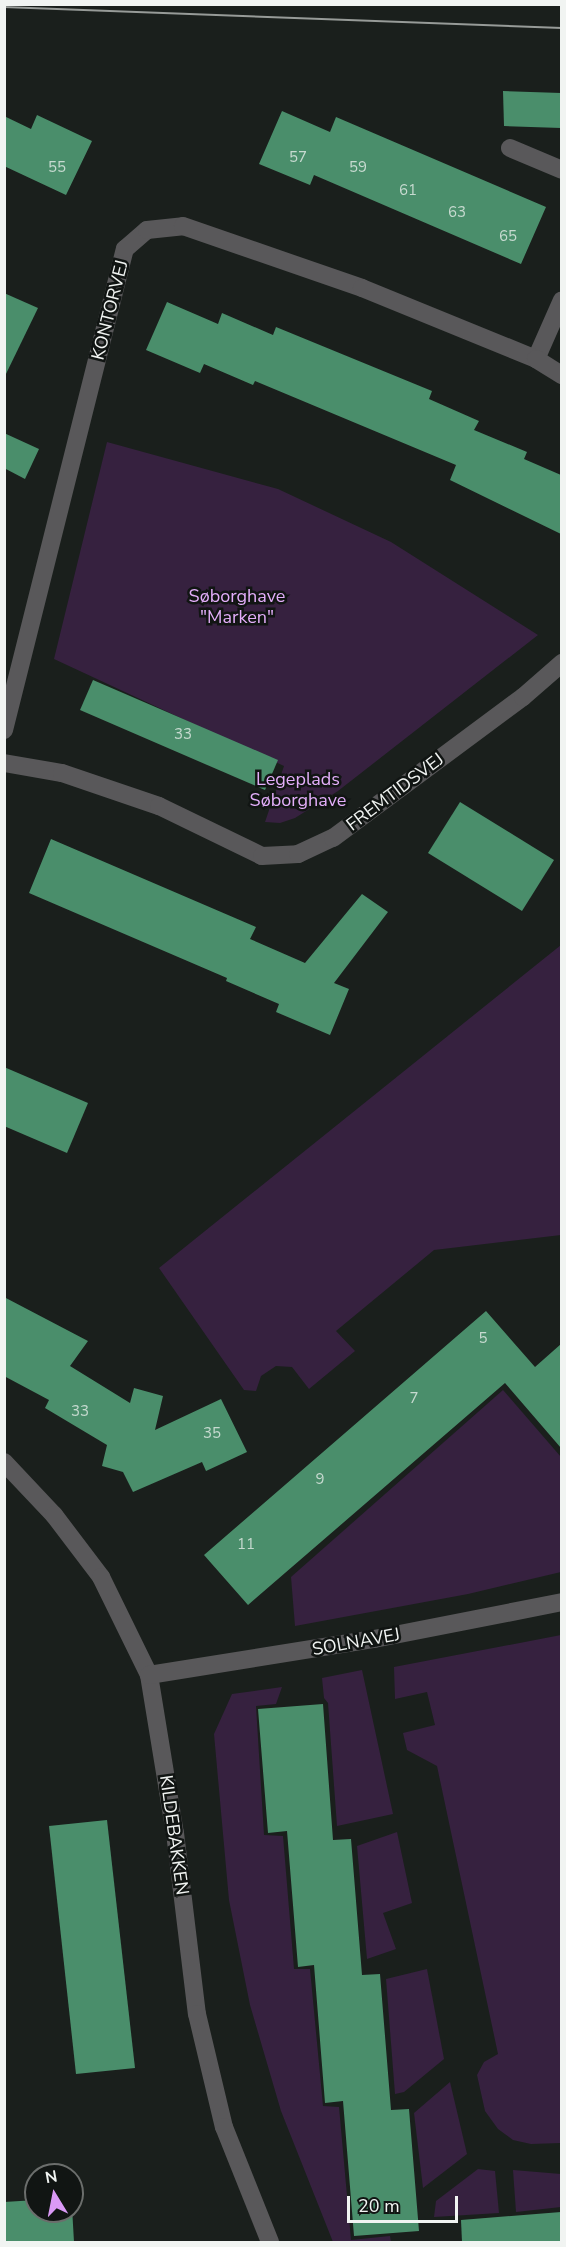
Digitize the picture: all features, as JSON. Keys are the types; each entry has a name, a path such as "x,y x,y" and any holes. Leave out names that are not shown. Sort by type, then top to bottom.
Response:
{"street":[{"path":"510,148 561,170"},
{"name":"KONTORVEJ","path":"4,730 125,249 147,230 183,226 362,288 536,359 561,375"},
{"path":"536,359 561,300"},
{"name":"FREMTIDSVEJ","path":"4,763 62,773 159,806 262,856 298,854 333,838 523,697 561,663"},
{"name":"KILDEBAKKEN","path":"4,1462 54,1515 101,1577 149,1675 175,1833 197,2014 224,2127 270,2242"},
{"name":"SOLNAVEJ","path":"149,1675 374,1640 561,1602"}],"green space":[{"name":"Søborghave \"Marken\"","path":"107,442 278,489 391,542 538,635 338,791 295,818 280,823 265,822 284,766 54,659"},
{"path":"561,945 561,1235 434,1250 336,1331 355,1351 309,1389 292,1367 276,1366 261,1376 256,1391 244,1390 159,1268"},
{"path":"503,1390 561,1457 561,1572 468,1594 295,1626 291,1577"},
{"path":"561,1635 561,2143 531,2144 513,2140 498,2129 485,2111 477,2075 484,2062 498,2054 437,1766 407,1750 403,1733 435,1725 427,1692 395,1699 394,1667"},
{"path":"362,1670 393,1814 337,1826 328,1703 324,1698 322,1678"},
{"path":"282,1687 276,1704 256,1706 264,1835 283,1836 294,1969 310,1969 323,2106 339,2107 351,2240 390,2236 391,2242 333,2242 281,2111 250,2005 229,1900 214,1734 232,1694"},
{"path":"397,1832 412,1903 383,1913 396,1949 367,1959 357,1846"},
{"path":"427,1969 444,2059 404,2092 395,2094 386,1979"},
{"path":"450,2082 467,2154 423,2188 414,2113"},
{"path":"478,2169 495,2171 499,2213 434,2217 436,2201"},
{"path":"513,2170 561,2174 561,2207 516,2212"}],"building":[{"path":"503,91 561,93 561,128 504,126"},
{"path":"282,111 330,132 336,117 546,207 521,264 314,175 310,185 259,164"},
{"path":"37,115 92,141 66,195 4,166 4,116 31,129"},
{"path":"4,293 38,308 4,378"},
{"path":"167,302 218,324 222,313 273,335 276,327 432,391 429,399 479,421 474,430 527,452 524,459 561,475 561,534 450,480 456,465 255,381 253,385 204,364 200,373 146,350"},
{"path":"4,433 39,449 25,479 4,468"},
{"path":"93,680 278,760 265,790 80,710"},
{"path":"460,802 554,860 522,911 428,853"},
{"path":"51,839 256,927 250,939 305,963 362,894 388,912 334,983 349,989 330,1035 276,1012 279,1004 226,981 227,978 29,893"},
{"path":"4,1067 88,1103 67,1153 4,1126"},
{"path":"4,1297 88,1341 70,1366 130,1403 134,1388 163,1396 155,1430 221,1399 247,1452 206,1471 202,1462 133,1492 123,1472 102,1466 107,1445 45,1408 49,1400 4,1376"},
{"path":"486,1311 535,1367 561,1344 561,1448 505,1383 248,1605 204,1555"},
{"path":"323,1704 333,1840 351,1839 362,1975 380,1974 391,2110 409,2109 419,2231 354,2236 343,2101 325,2103 314,1965 298,1967 287,1831 268,1833 258,1709"},
{"path":"107,1820 135,2068 76,2074 49,1826"},
{"path":"24,2201 24,2223 73,2223 74,2242 4,2242 4,2202"},
{"path":"561,2212 561,2242 462,2242 461,2220"}],"tram line":[{"path":"549,4 562,5"},
{"path":"4,7 562,28"}],"park label":[{"name":"Legeplads Søborghave","path":"298,790"}]}
